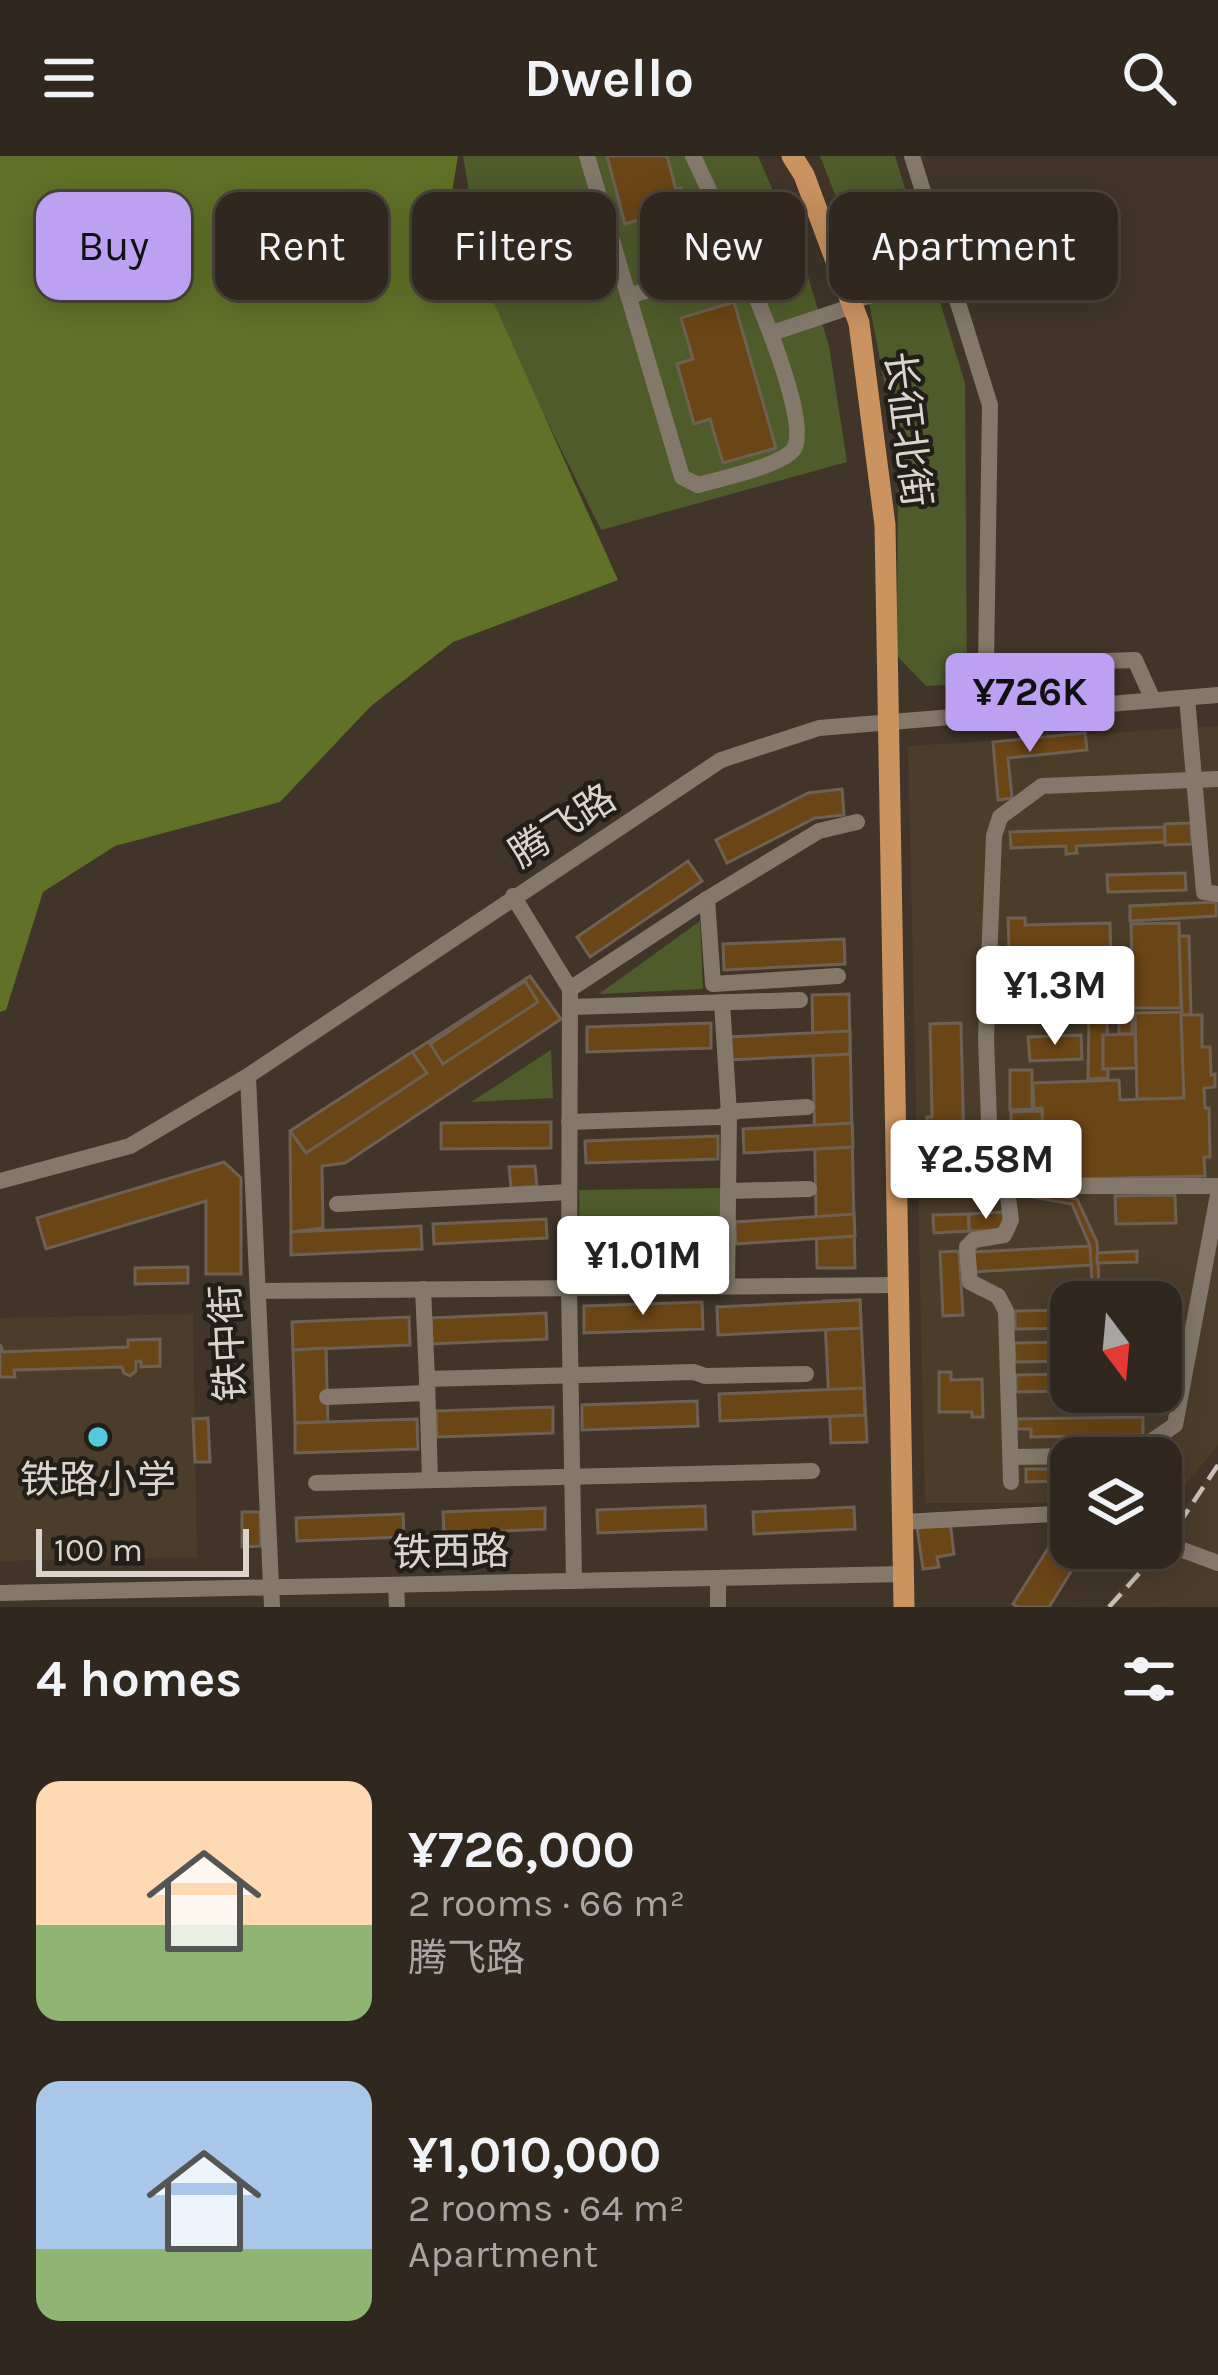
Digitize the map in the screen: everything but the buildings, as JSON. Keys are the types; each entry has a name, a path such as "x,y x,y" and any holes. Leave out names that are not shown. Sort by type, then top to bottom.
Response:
{"main road":[{"name":"长征北街","path":"792,156 804,175 860,323 885,524 904,1607"}],"street":[{"path":"586,156 682,478 698,485 778,460 793,450 801,430 757,300"},
{"path":"693,156 709,192"},
{"path":"912,156 923,192"},
{"path":"628,296 640,292"},
{"path":"772,333 862,300"},
{"path":"958,300 991,404 986,665 1136,661 1153,700"},
{"name":"腾飞路","path":"0,1181 130,1146 248,1076 722,760 819,728 1218,695"},
{"path":"1187,698 1204,892 1218,894"},
{"path":"1011,1482 1006,1311 998,1296 970,1282 967,1247 974,1240 1004,1235 1011,1220 1004,1167 990,1150 986,1038 994,836 1000,818 1042,786 1218,779"},
{"path":"570,998 706,899 819,831 857,822"},
{"path":"513,896 570,998 574,1581"},
{"path":"706,899 713,984 838,976"},
{"path":"570,998 800,1000"},
{"path":"722,1002 728,1114 727,1286"},
{"name":"铁中街","path":"248,1076 272,1607"},
{"path":"569,1122 807,1107"},
{"path":"1058,1186 1218,1186"},
{"path":"728,1190 809,1189"},
{"path":"337,1204 569,1192"},
{"path":"1011,1457 1131,1455 1175,1425 1218,1195"},
{"path":"258,1291 898,1285"},
{"path":"423,1289 430,1480"},
{"path":"328,1397 570,1376 806,1374"},
{"path":"316,1483 812,1471"},
{"path":"903,1522 1050,1514"},
{"path":"1182,1550 1218,1563"},
{"name":"铁西路","path":"0,1593 904,1574"},
{"path":"718,1578 718,1607"},
{"path":"396,1585 397,1607"}],"shaded area":[{"path":"1218,726 1218,1445 1182,1489 1182,1437 1050,1437 1050,1503 925,1503 908,746"},
{"name":"铁路小学","path":"193,1314 197,1557 0,1561 0,1318"},
{"path":"1218,1465 1218,1607 1105,1607 1135,1569 1182,1569 1182,1510"}],"green space":[{"path":"0,156 458,156 452,192 412,192 412,300 493,300 618,580 453,642 371,706 280,802 115,846 43,892 6,1010 0,1012"},
{"path":"463,156 758,156 774,192 640,192 640,300 805,300 805,267 829,346 847,462 601,530 487,300 616,300 616,192 469,192"},
{"path":"820,156 895,156 906,192 834,192"},
{"path":"869,300 939,300 965,383 967,684 926,686 897,656 898,453"},
{"path":"700,921 703,989 599,994"},
{"path":"551,1050 553,1098 471,1102"},
{"path":"720,1188 721,1263 580,1265 579,1190"}],"railway":[{"path":"1109,1607 1165,1545 1218,1465"}],"place":[{"name":"铁路小学","path":"98,1437"}]}
